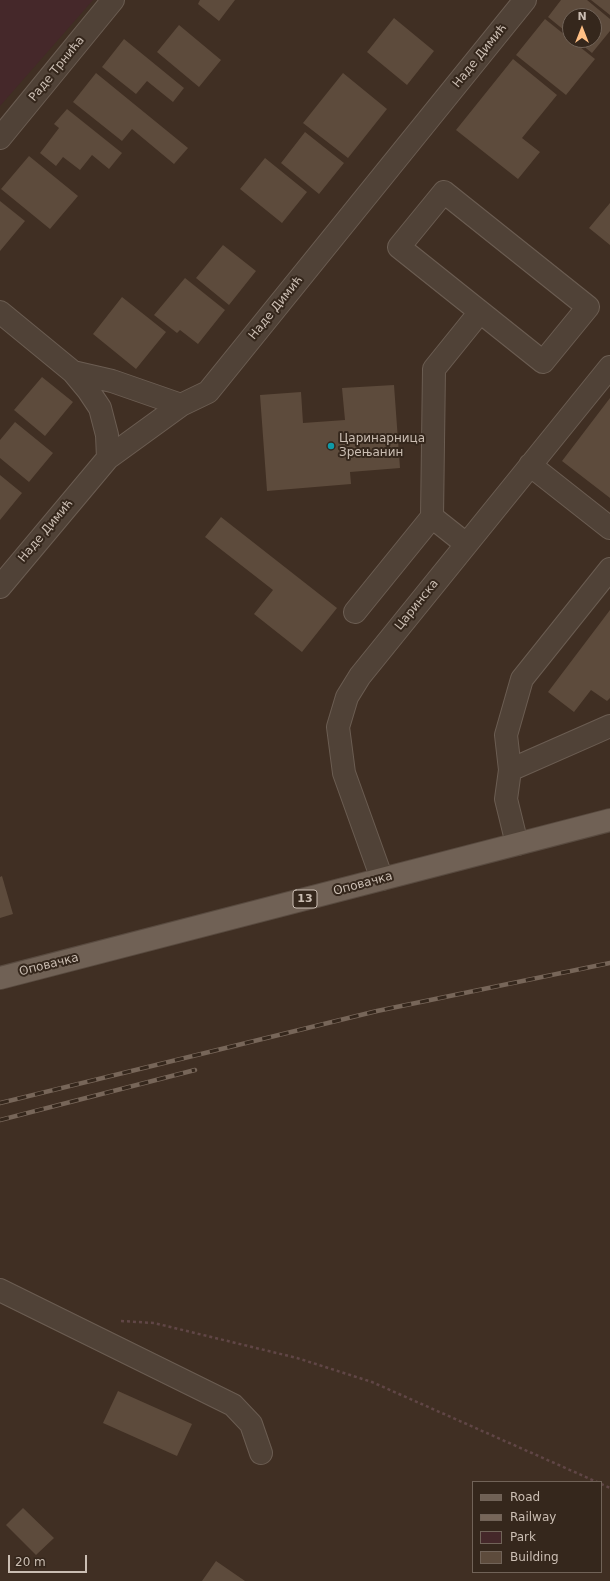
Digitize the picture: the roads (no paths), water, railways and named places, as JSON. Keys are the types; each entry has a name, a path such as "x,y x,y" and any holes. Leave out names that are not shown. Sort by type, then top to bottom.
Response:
{"main road":[{"name":"Оповачка","path":"0,978 610,820"}],"street":[{"name":"Раде Трнића","path":"0,138 113,0"},
{"name":"Наде Димић","path":"0,587 108,458 181,405 208,392 525,0"},
{"path":"444,192 588,307 543,362 480,312 399,247 444,192"},
{"path":"0,312 73,372 88,390 100,408 107,435 108,458"},
{"path":"355,612 432,517 434,369 480,312"},
{"name":"Царинска","path":"382,879 344,773 338,728 347,697 360,676 610,367"},
{"path":"73,372 112,381 181,405"},
{"path":"530,465 610,528"},
{"path":"432,517 466,544"},
{"path":"517,844 506,799 510,770 506,735 522,679 610,568"},
{"path":"510,770 610,726"},
{"path":"0,1290 234,1405 251,1424 262,1453"}],"railway":[{"path":"0,1103 377,1011 610,963"},
{"path":"0,1120 195,1070"}],"place":[{"name":"Царинарница Зрењанин","path":"331,446"}]}
